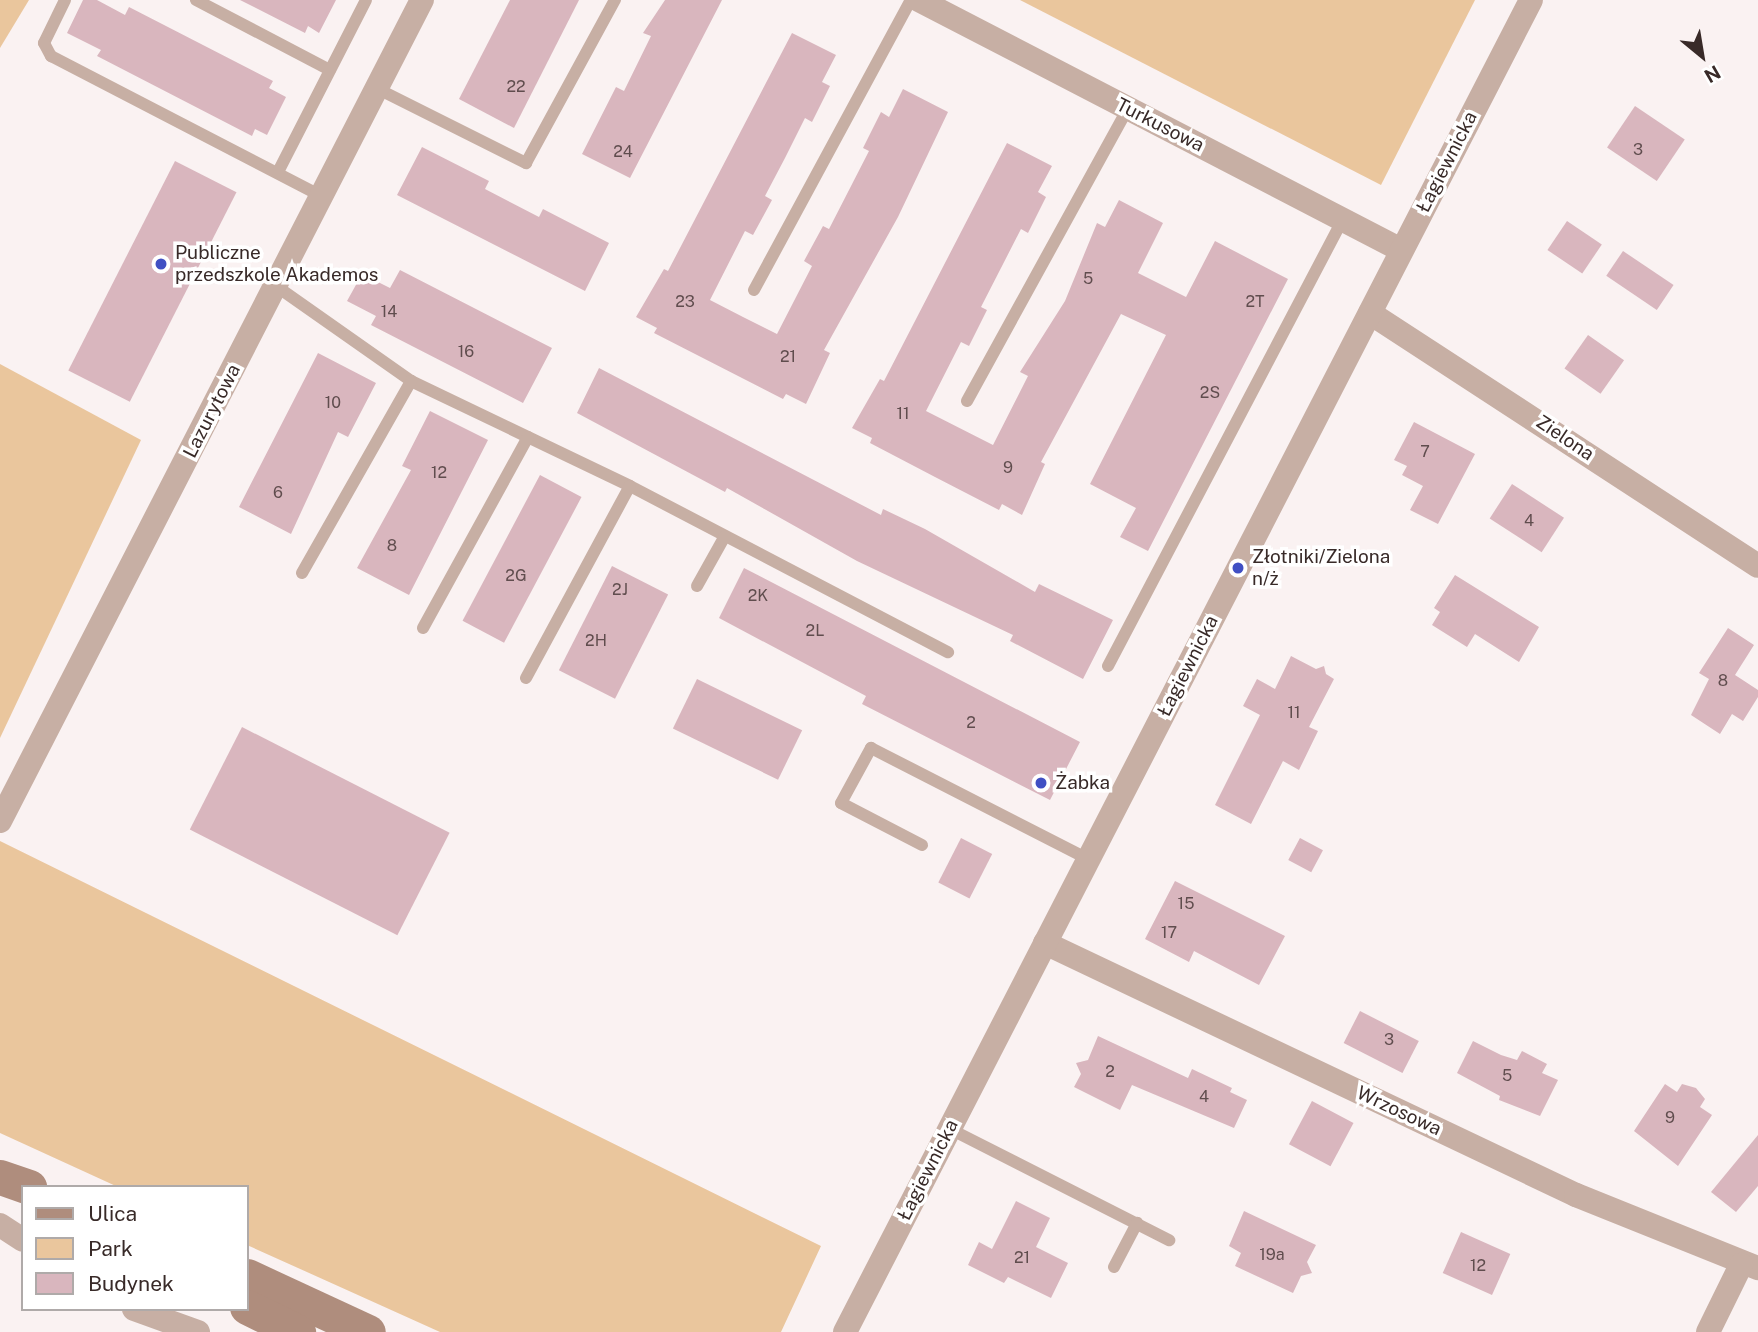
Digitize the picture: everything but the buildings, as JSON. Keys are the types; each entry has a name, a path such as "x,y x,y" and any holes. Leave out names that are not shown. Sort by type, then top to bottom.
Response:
{"main road":[{"path":"0,1178 23,1185"},
{"path":"0,1178 21,1191"},
{"path":"248,1276 368,1332"},
{"path":"248,1307 299,1332"}],"street":[{"name":"Lazurytowa","path":"0,821 422,0"},
{"name":"Turkusowa","path":"919,0 1401,250"},
{"name":"Łagiewnicka","path":"845,1332 1531,0"},
{"name":"Zielona","path":"1370,313 1758,566"},
{"name":"Wrzosowa","path":"1045,943 1576,1195 1750,1266"},
{"path":"0,1225 21,1239"},
{"path":"1708,1332 1750,1266"},
{"path":"140,1311 198,1332"}],"lane":[{"path":"65,0 44,43 51,57 321,196"},
{"path":"196,0 330,70"},
{"path":"278,172 366,0"},
{"path":"376,88 527,163 615,0"},
{"path":"754,290 911,0"},
{"path":"967,401 1128,108"},
{"path":"1108,666 1343,219"},
{"path":"276,286 411,381 630,486 948,652"},
{"path":"302,573 411,381"},
{"path":"423,628 528,437"},
{"path":"526,678 630,486"},
{"path":"697,586 725,536"},
{"path":"922,845 841,803 871,748 1088,859"},
{"path":"950,1129 1169,1240"},
{"path":"1114,1267 1136,1223"}],"green space":[{"path":"0,0 29,0 0,48"},
{"path":"1020,0 1475,0 1381,185"},
{"path":"0,364 141,440 0,738"},
{"path":"0,841 821,1246 781,1332 440,1332 248,1245 248,1185 114,1185 0,1133"}],"place":[{"name":"Publiczne przedszkole Akademos","path":"161,264"},
{"name":"Złotniki/Zielona n/ż","path":"1238,568"},
{"name":"Żabka","path":"1041,783"}]}
